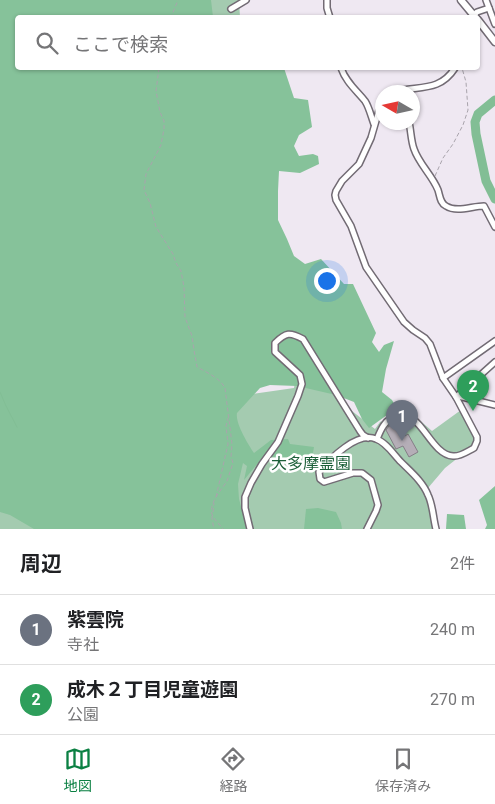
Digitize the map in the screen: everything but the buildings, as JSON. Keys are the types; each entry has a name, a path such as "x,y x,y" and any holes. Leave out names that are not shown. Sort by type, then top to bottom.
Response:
{"main road":[{"path":"461,0 472,15"},
{"path":"480,24 495,42"}],"street":[{"path":"230,9 246,0"},
{"path":"327,0 329,15"},
{"path":"486,0 495,24"},
{"path":"476,15 479,11 489,8"},
{"path":"342,70 344,76 366,102 374,124"},
{"path":"420,88 440,83 453,70"},
{"path":"375,121 371,138 359,164 342,181 336,191 336,200 350,226 366,267 404,322 430,344 443,378 457,397 477,437 474,448 458,456 451,456 436,446 414,420 405,415 397,415 384,424 377,439"},
{"path":"411,130 414,148 438,190 441,202 452,209 484,206 495,227"},
{"path":"250,529 245,508 246,497 251,483 278,442 302,384 300,375 274,352 275,343 282,335 293,334 304,339 360,431 368,438"},
{"path":"443,378 495,341"},
{"path":"457,397 495,362"},
{"path":"457,397 495,405"},
{"path":"367,529 378,505 371,480 362,473 354,473 324,482 320,479 319,472 346,446 368,438 377,439 385,444 424,486 429,497 436,529"}],"path":[{"path":"172,15 178,0"},
{"path":"159,70 156,91 164,122 164,130 161,145 146,174 144,190 150,203 156,227 181,271 184,287 185,317 192,336 197,367 223,384 226,394 233,462 226,483 214,502 212,519 214,529"},
{"path":"433,182 443,158 463,125 468,110 466,82 463,70"},
{"path":"223,529 213,516 212,506 228,444 226,426 229,415"}],"green space":[{"path":"0,0 211,0 213,15 15,15 15,70 285,70 294,98 308,100 312,127 299,135 294,146 299,156 313,154 318,156 319,164 300,173 279,171 278,220 294,256 305,264 321,259 344,284 353,284 376,333 372,342 379,352 384,345 394,341 382,392 392,400 397,409 369,428 362,419 354,402 336,395 297,386 270,385 260,388 237,413 240,428 254,453 271,440 288,439 290,444 314,447 311,465 299,461 263,457 244,480 247,466 243,463 238,484 239,499 247,529 34,529 10,515 0,512"},
{"path":"205,0 239,0 240,15 209,15"},
{"name":"大多摩霊園","path":"270,345 345,402 352,411 375,429 380,422 400,412 416,417 432,431 461,410 475,440 473,446 445,468 428,488 437,529 244,529 239,513 232,416 252,394 294,388 296,376"},
{"path":"495,486 495,529 485,529 487,525 479,500"},
{"path":"0,494 67,529 0,529"},
{"path":"318,508 336,512 342,529 304,529 306,509"},
{"path":"447,514 464,515 466,529 446,529"}],"waterway":[{"path":"495,100 478,114 475,122 486,181 495,199"},
{"path":"0,392 17,427"}],"place":[{"name":"成木２丁目児童遊園","path":"473,411"},
{"name":"紫雲院","path":"402,441"}]}
